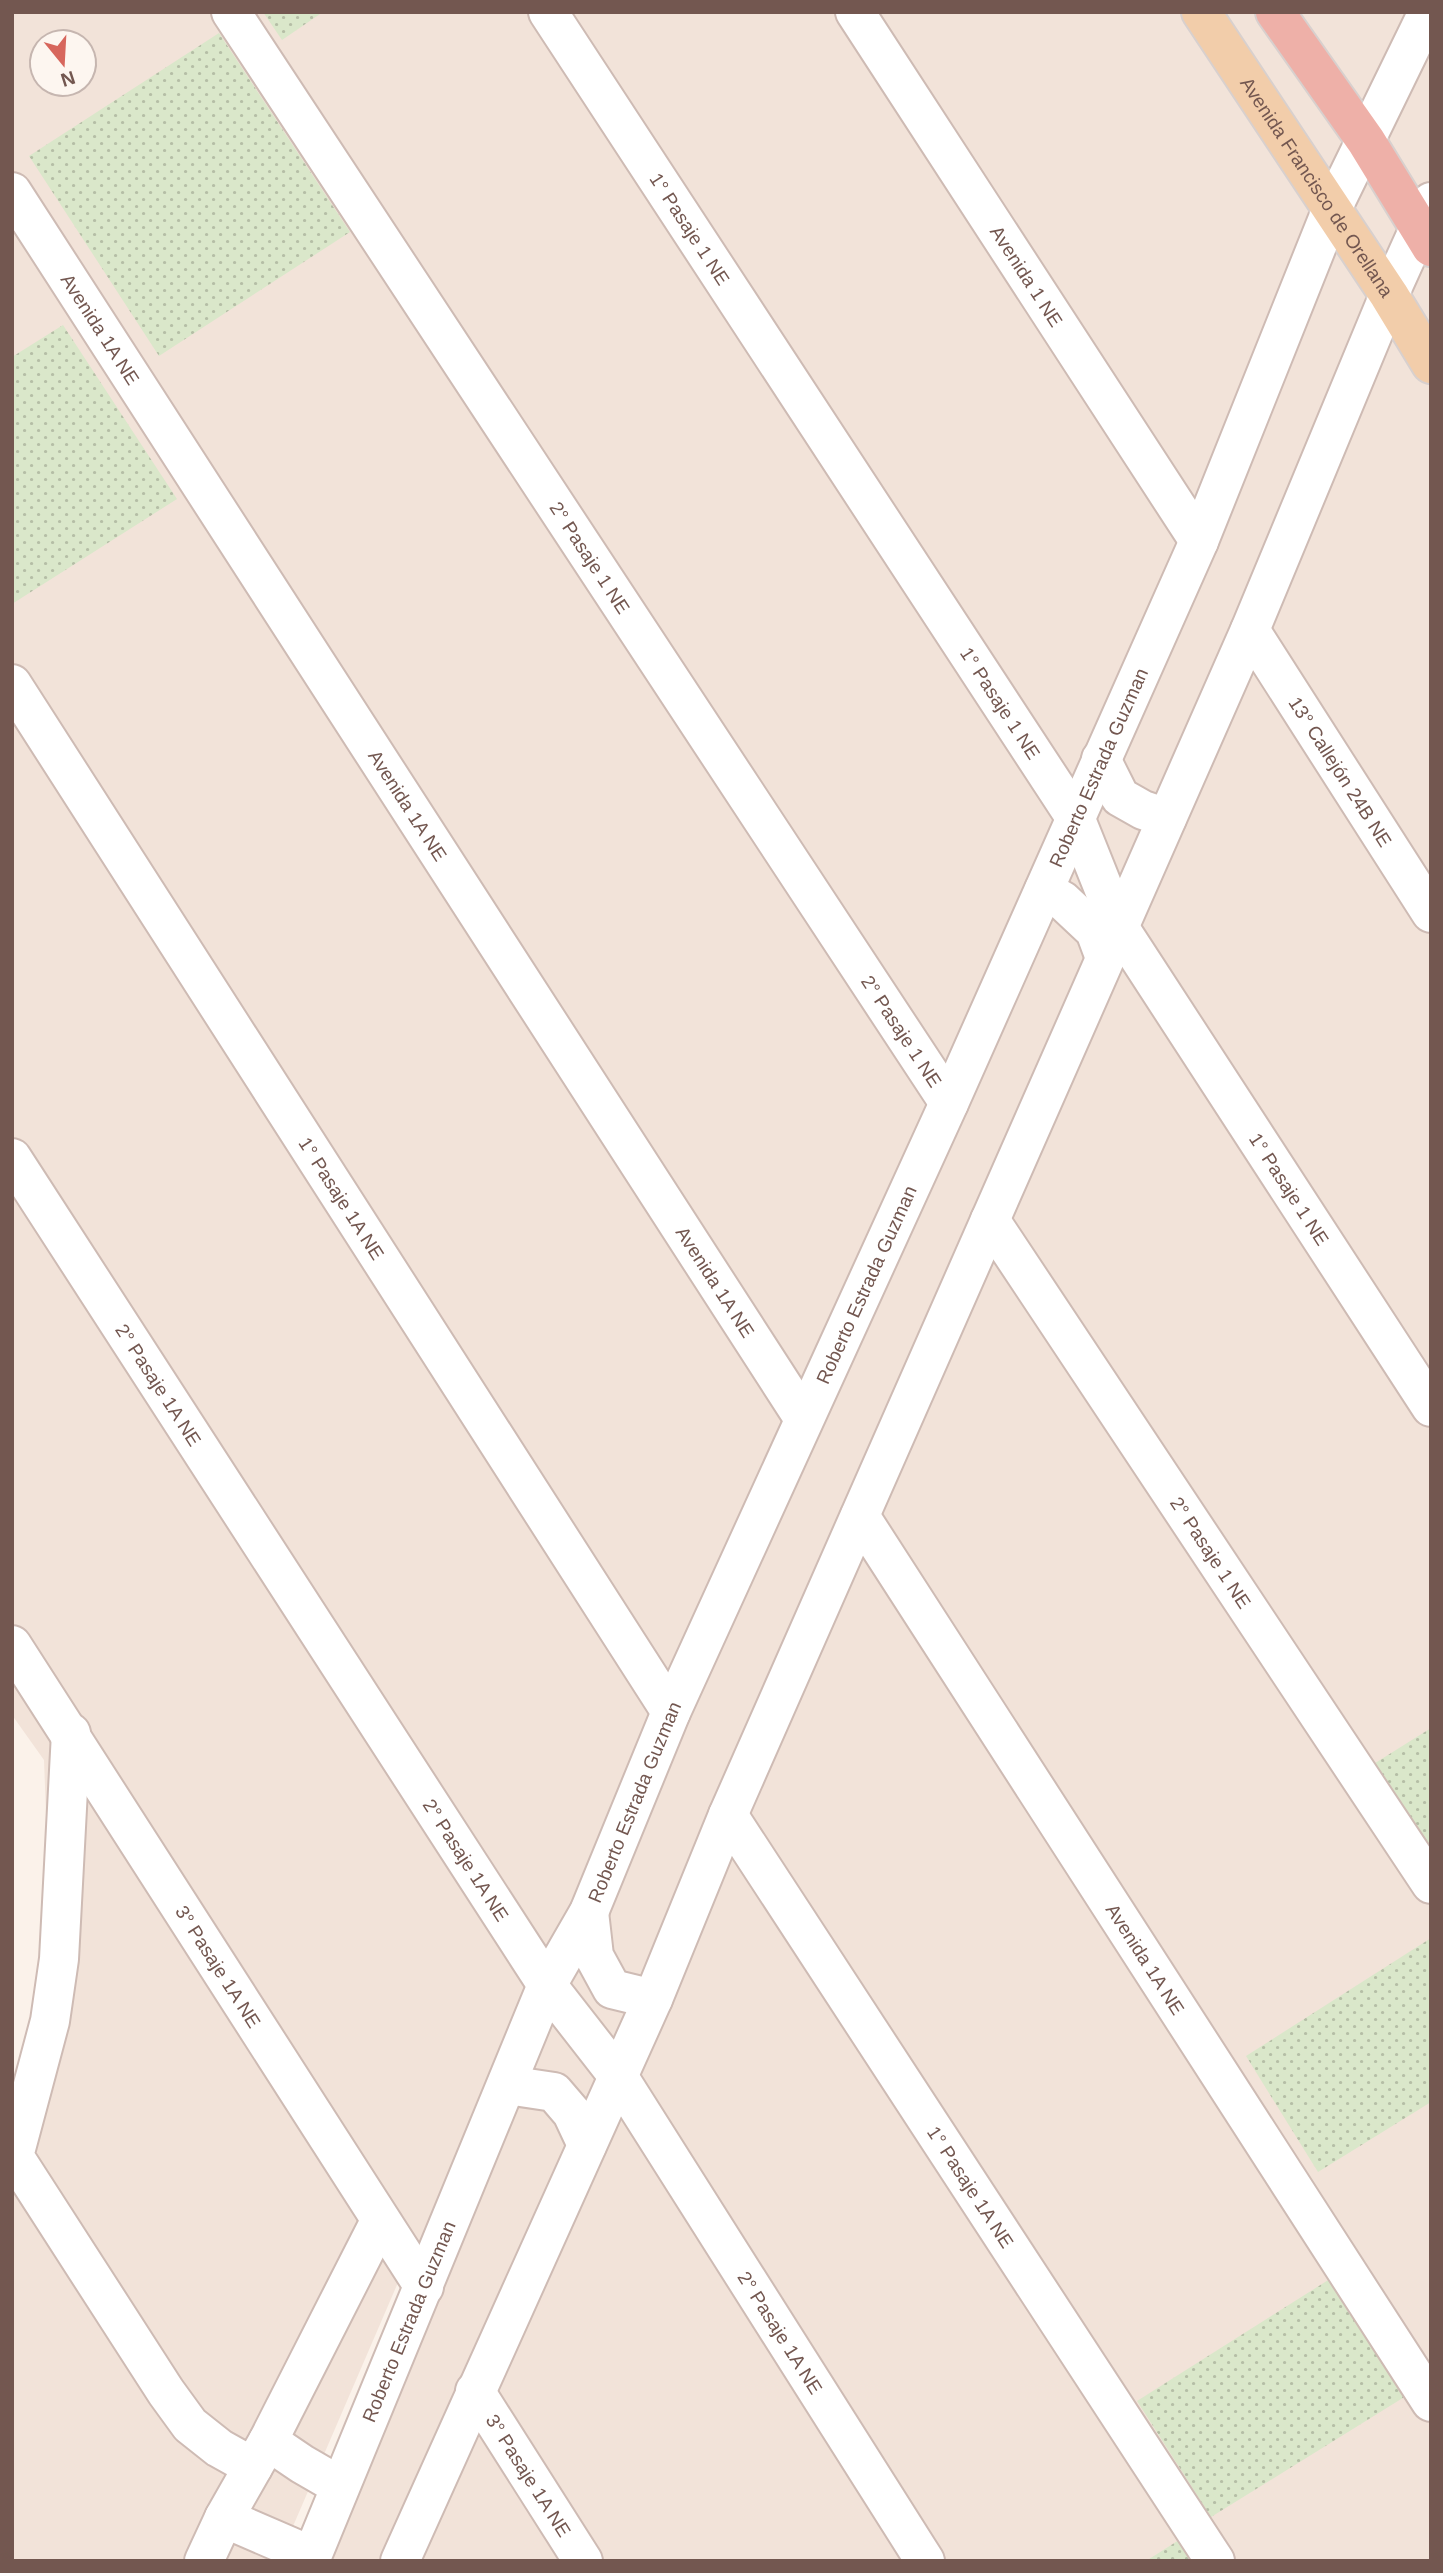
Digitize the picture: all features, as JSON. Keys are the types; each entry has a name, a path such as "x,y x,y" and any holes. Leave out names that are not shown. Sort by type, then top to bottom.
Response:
{"highway":[{"path":"1275,12 1427,225"}],"main road":[{"name":"Avenida Francisco de Orellana","path":"1201,12 1389,295 1431,364"}],"street":[{"name":"2° Pasaje 1 NE","path":"231,12 949,1103"},
{"name":"1° Pasaje 1 NE","path":"548,12 1076,817 1112,943 1431,1407"},
{"name":"Avenida 1 NE","path":"855,12 1199,541"},
{"name":"Roberto Estrada Guzman","path":"311,2558 547,1985 589,1912 671,1712 949,1103 1199,541 1331,211 1429,12"},
{"name":"Avenida 1A NE","path":"12,192 804,1419"},
{"path":"400,2561 653,1999 728,1815 1250,630 1389,295 1427,225"},
{"name":"13° Callejón 24B NE","path":"1250,630 1431,913"},
{"name":"1° Pasaje 1A NE","path":"12,684 671,1712"},
{"path":"1101,759 1120,797 1143,810 1167,818"},
{"path":"1044,890 1063,901 1094,931 1112,943"},
{"name":"2° Pasaje 1A NE","path":"12,1158 547,1985 618,2076 925,2561"},
{"name":"2° Pasaje 1 NE","path":"990,1220 1431,1884"},
{"name":"Avenida 1A NE","path":"860,1516 1431,2402"},
{"name":"3° Pasaje 1A NE","path":"12,1645 71,1733 424,2287"},
{"path":"71,1733 59,1959 50,2021 13,2157 190,2425 219,2448 260,2454 340,2486"},
{"name":"1° Pasaje 1A NE","path":"728,1815 1215,2561"},
{"path":"589,1912 594,1955 612,1989 653,1999"},
{"path":"508,2085 554,2092 572,2113 587,2145"},
{"path":"204,2561 380,2221"},
{"name":"3° Pasaje 1A NE","path":"475,2391 583,2561"},
{"path":"224,2518 311,2558"}],"shaded area":[{"path":"12,12 1431,12 1431,2561 314,2561 422,2287 406,2264 278,2561 12,2561 12,2092 35,2010 48,1867 44,1760 12,1715"}],"green space":[{"path":"263,12 323,12 282,40"},
{"path":"219,33 350,232 159,356 29,156"},
{"path":"63,325 177,499 12,604 12,357"},
{"path":"1431,1728 1431,1859 1372,1765"},
{"path":"1431,1938 1431,2102 1318,2172 1246,2056"},
{"path":"1333,2277 1406,2396 1211,2517 1137,2401"},
{"path":"1179,2540 1192,2561 1146,2561"}]}
